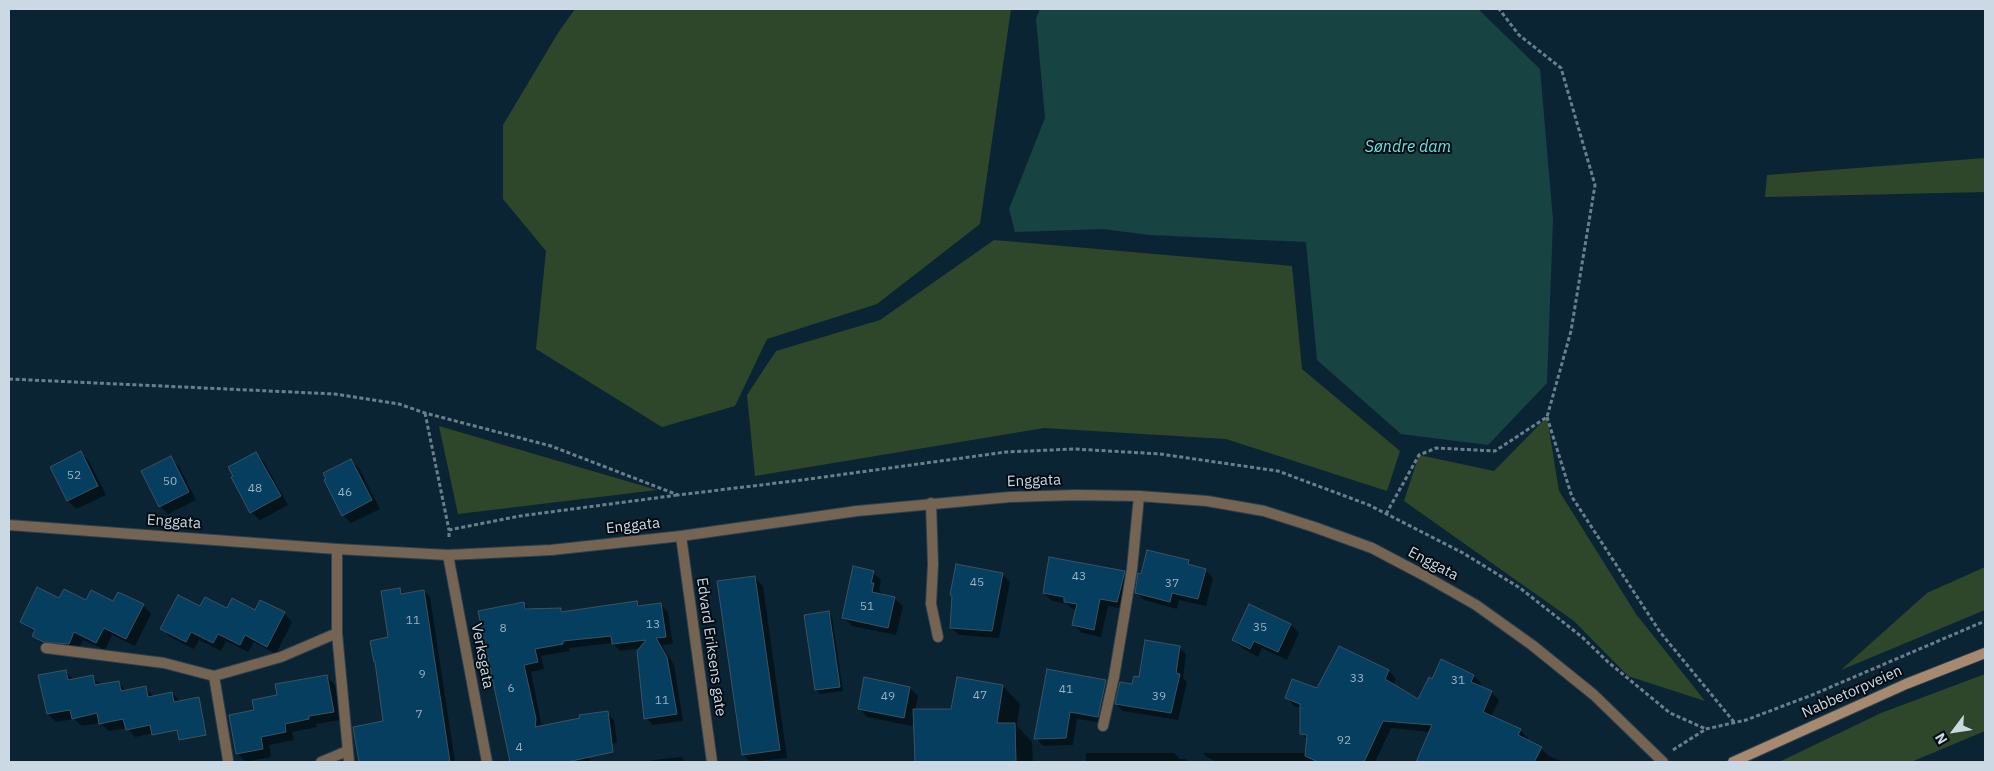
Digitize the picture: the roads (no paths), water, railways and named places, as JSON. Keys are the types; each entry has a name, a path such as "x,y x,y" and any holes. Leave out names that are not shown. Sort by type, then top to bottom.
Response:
{"main road":[{"name":"Nabbetorpveien","path":"1733,762 1906,684 1985,653"}],"street":[{"name":"Enggata","path":"9,525 337,549 448,555 551,550 682,536 738,527 931,503 1010,497 1139,496 1207,501 1264,511 1314,526 1372,548 1476,605 1532,645 1594,695 1662,760"},
{"path":"1103,726 1114,677 1132,568 1139,496"},
{"path":"931,503 933,564 931,604 938,637"},
{"name":"Edvard Eriksens gate","path":"682,536 712,762"},
{"path":"337,549 337,633 349,762"},
{"name":"Verksgata","path":"448,555 487,762"},
{"path":"46,648 164,663 214,676 281,657 337,633"},
{"path":"214,676 228,760"},
{"path":"322,762 347,751"}],"water":[{"name":"Søndre dam","path":"1040,9 1478,9 1540,69 1553,220 1547,383 1488,445 1401,434 1317,360 1306,242 1149,235 1103,229 1015,232 1009,209 1045,118 1036,19"}]}
